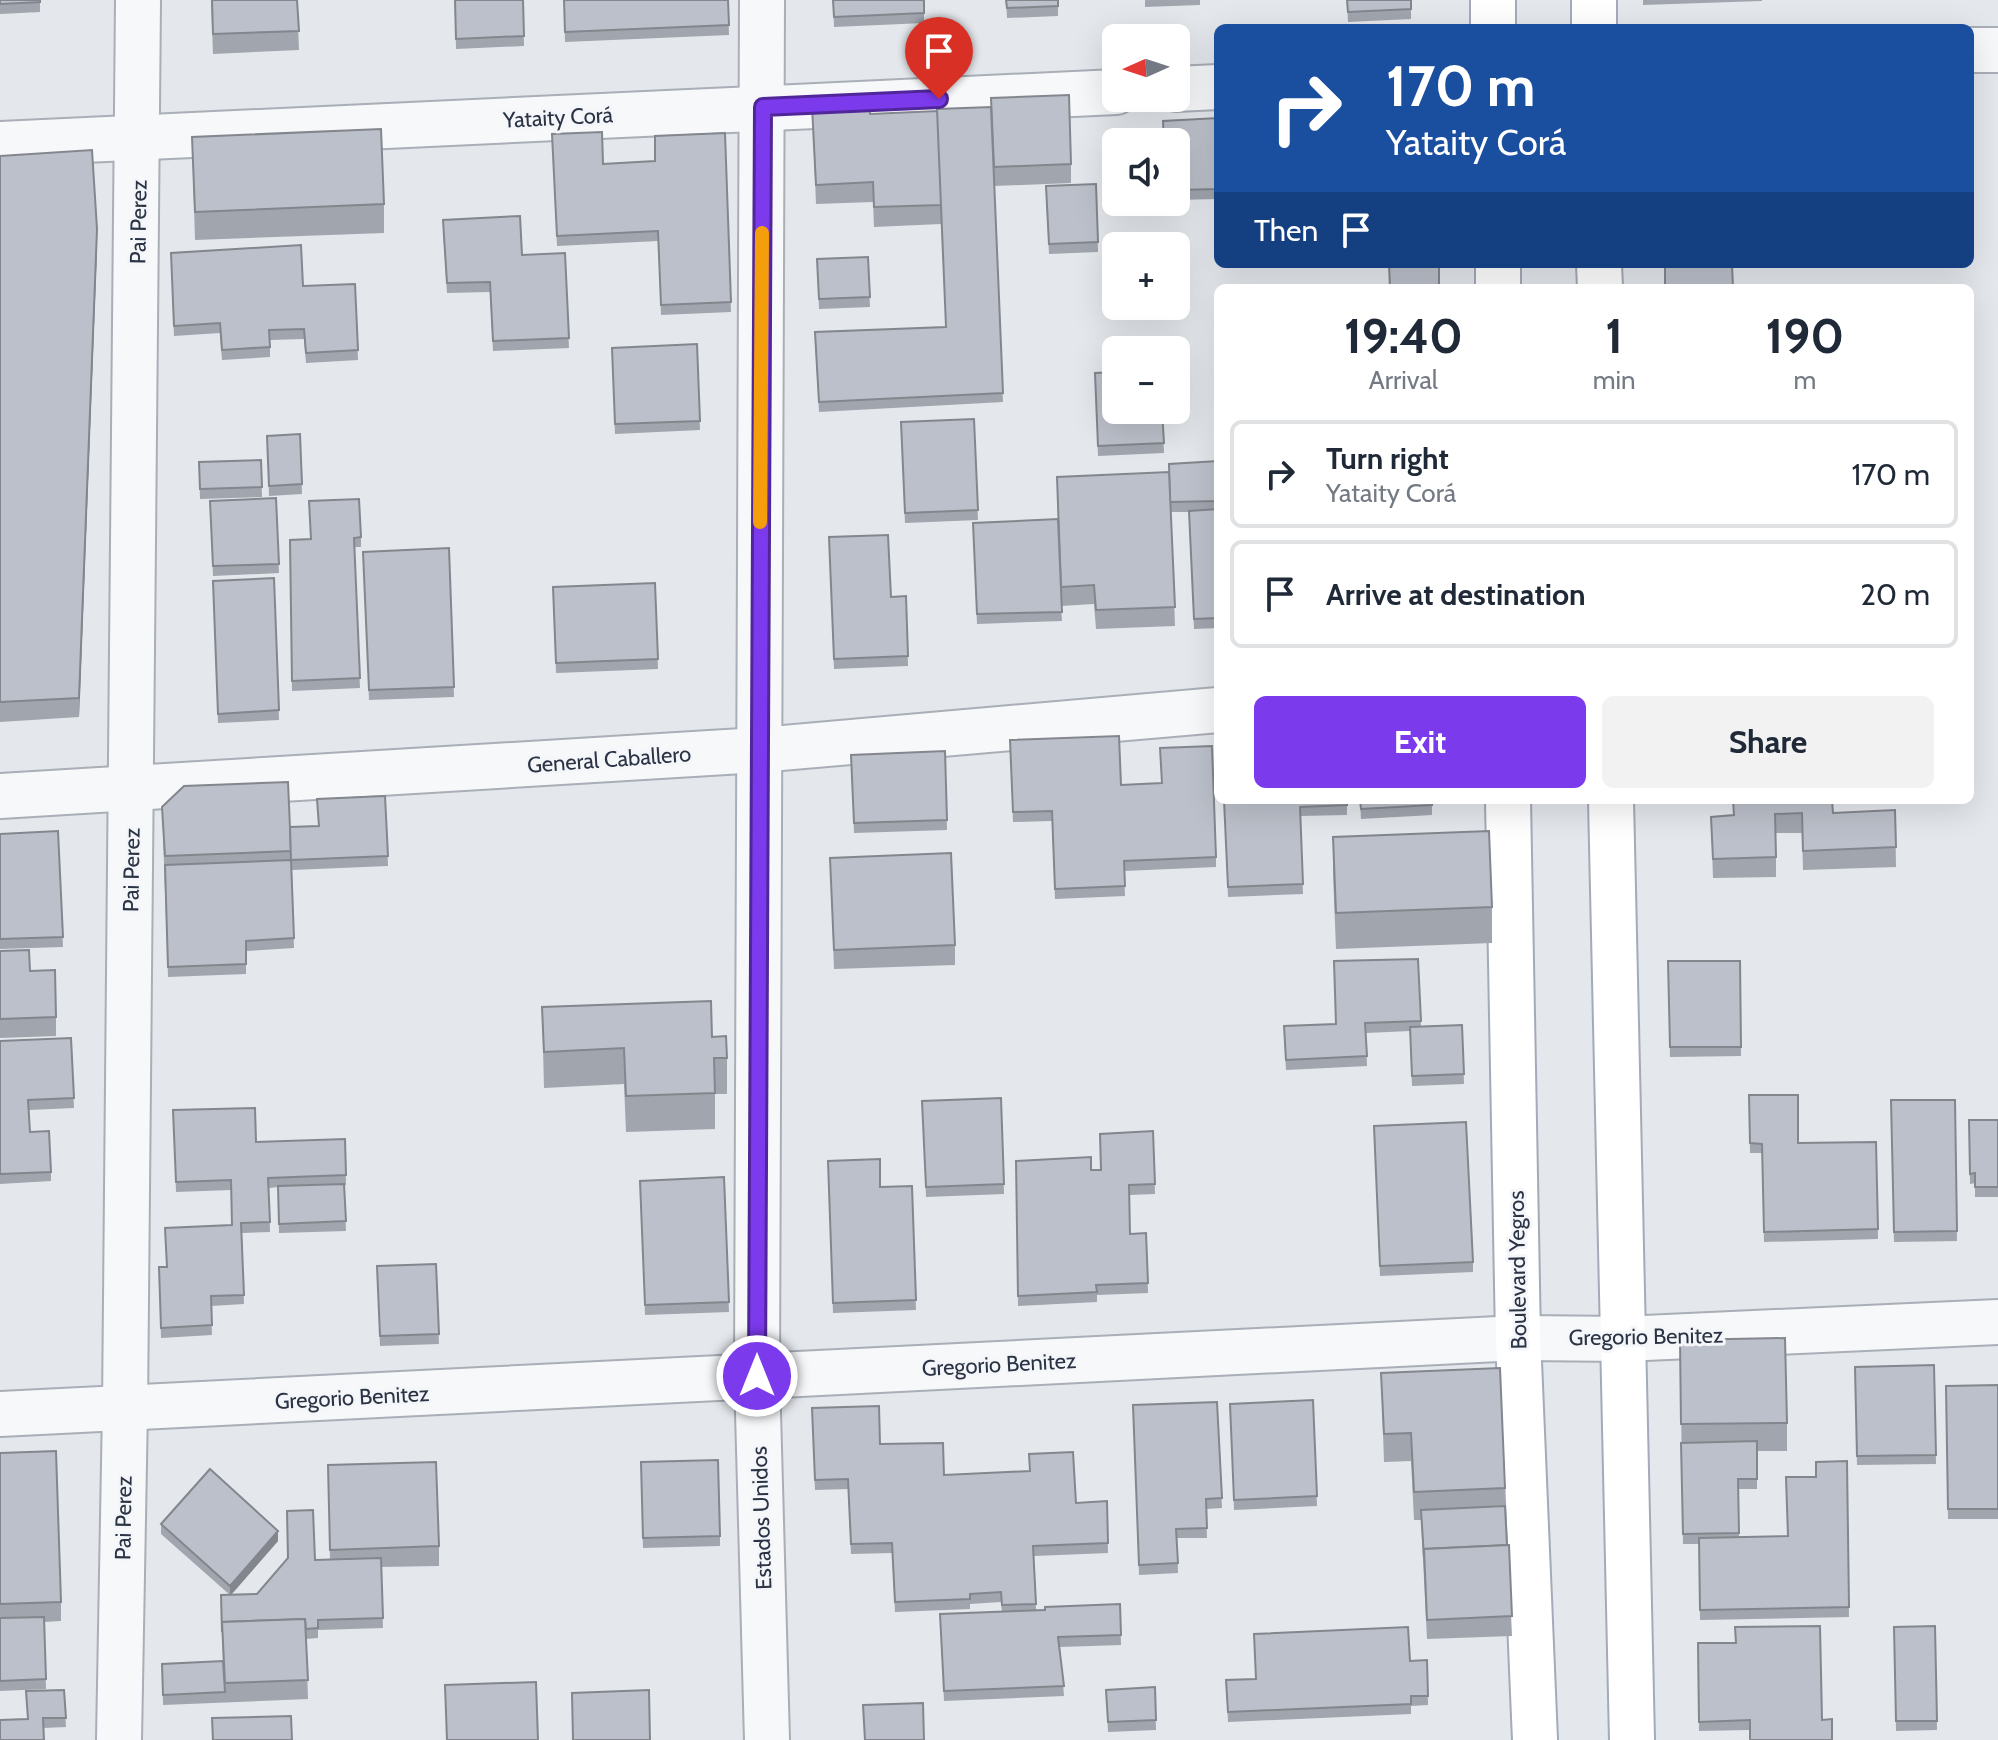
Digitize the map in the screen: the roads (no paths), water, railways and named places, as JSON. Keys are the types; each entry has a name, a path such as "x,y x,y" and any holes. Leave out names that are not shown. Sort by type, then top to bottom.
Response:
{"main road":[{"path":"1493,0 1493,24"},
{"path":"1594,0 1594,24"},
{"name":"Boulevard Yegros","path":"1508,804 1518,1338 1535,1740"},
{"path":"1611,804 1632,1740"}],"street":[{"name":"Pai Perez","path":"119,1740 132,790 138,0"},
{"name":"Estados Unidos","path":"762,0 757,1376 767,1740"},
{"path":"1974,50 1998,50"},
{"path":"1190,88 1214,87"},
{"name":"Yataity Corá","path":"0,144 1102,93"},
{"name":"General Caballero","path":"0,796 759,750 1214,710"},
{"name":"Gregorio Benitez","path":"0,1414 1518,1338 1623,1339 1998,1322"}]}
